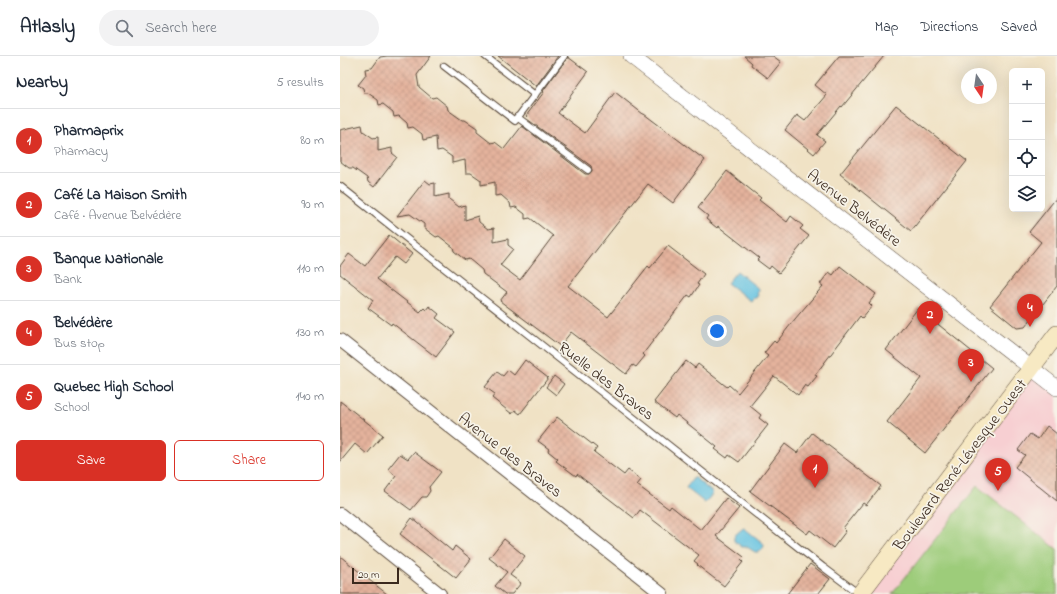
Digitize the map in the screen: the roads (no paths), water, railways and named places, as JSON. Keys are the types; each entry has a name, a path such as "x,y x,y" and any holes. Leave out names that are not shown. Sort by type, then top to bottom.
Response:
{"main road":[{"name":"Boulevard René-Lévesque Ouest","path":"860,594 1057,334"}],"street":[{"name":"Avenue Belvédère","path":"631,56 1057,388"},
{"name":"Avenue des Braves","path":"340,340 662,594"},
{"path":"340,514 440,594"}],"lane":[{"path":"485,56 535,94"},
{"path":"444,66 515,121 564,56"},
{"path":"517,117 588,170"},
{"name":"Ruelle des Braves","path":"340,186 823,567 860,594"}],"water":[{"path":"737,271 760,290 757,293 758,295 756,298 753,298 751,301 727,283"},
{"path":"694,477 713,493 705,503 686,488"},
{"path":"744,528 763,543 764,546 762,550 755,552 747,547 742,547 734,541 734,536"}],"place":[{"name":"Belvédère","path":"1030,327"},
{"name":"Café La Maison Smith","path":"930,334"},
{"name":"Banque Nationale","path":"971,382"},
{"name":"Pharmaprix","path":"815,488"},
{"name":"Quebec High School","path":"998,491"}]}
